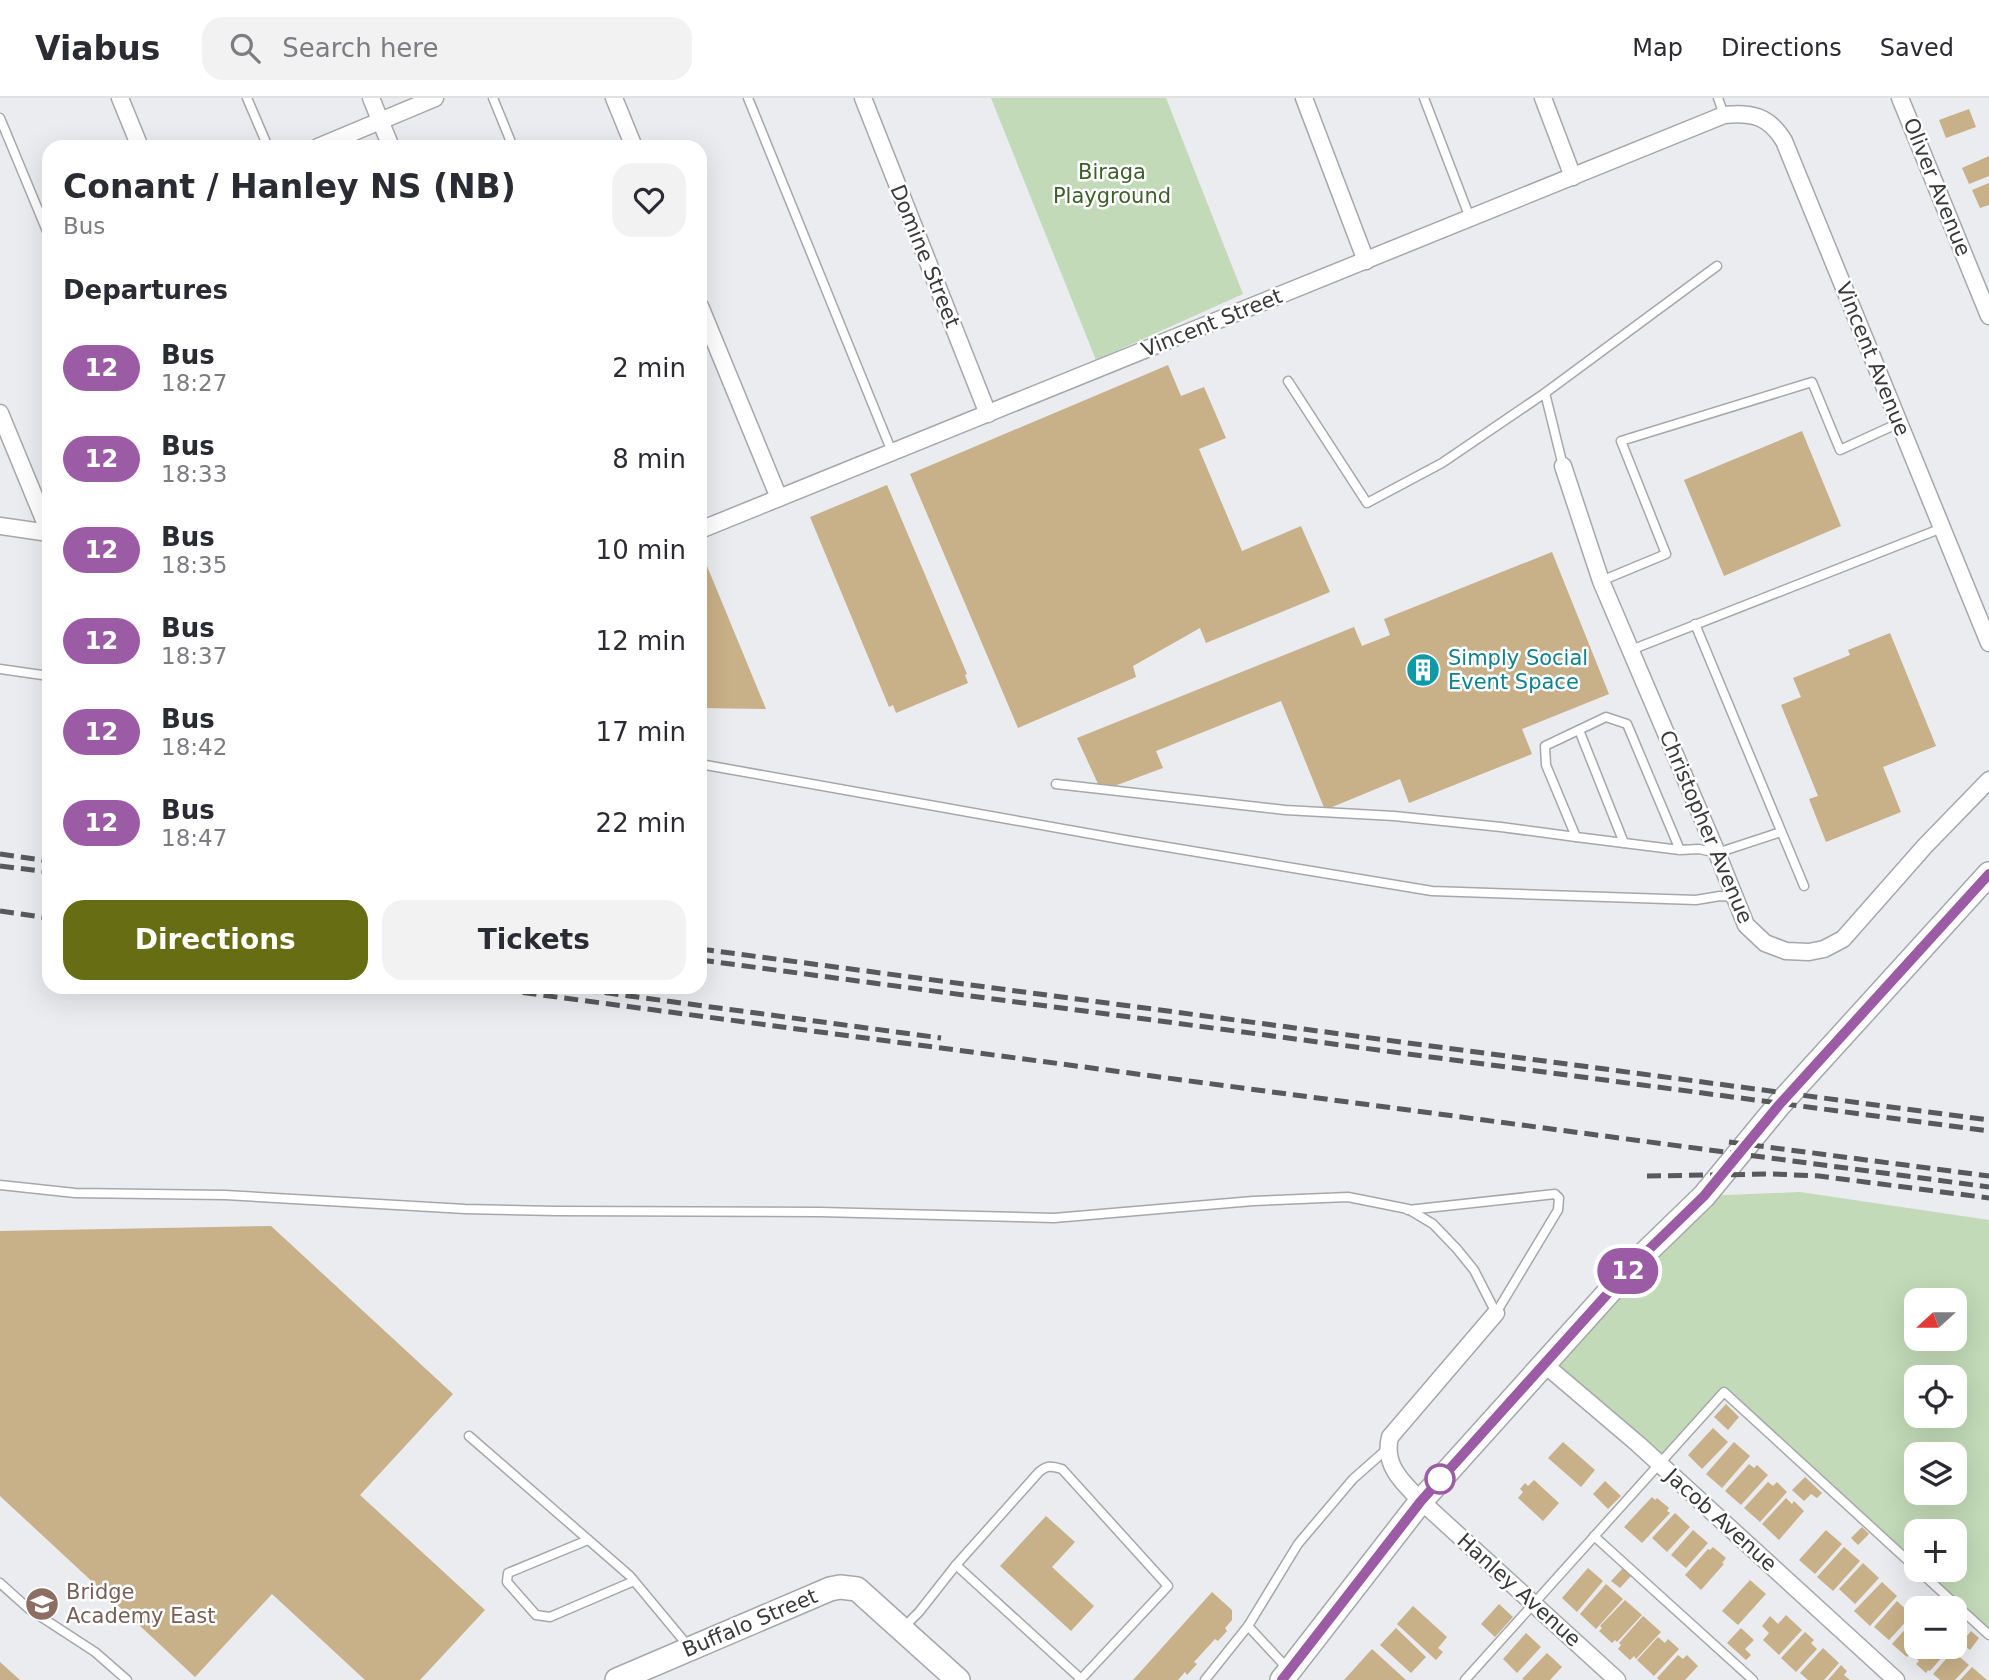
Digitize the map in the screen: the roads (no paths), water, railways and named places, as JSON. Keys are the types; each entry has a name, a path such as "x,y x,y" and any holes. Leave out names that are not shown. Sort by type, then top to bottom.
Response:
{"main road":[{"path":"1291,1677 1421,1501 1637,1261 1704,1196 1779,1105 1989,874"},
{"name":"Buffalo Street","path":"617,1680 830,1589 845,1587 857,1590 901,1629"},
{"path":"901,1629 958,1680"}],"street":[{"path":"120,98 137,140"},
{"path":"371,98 388,140"},
{"path":"335,140 435,98"},
{"path":"614,98 631,140"},
{"name":"Domine Street","path":"863,98 988,414"},
{"path":"1304,98 1366,261"},
{"path":"1543,98 1573,177"},
{"name":"Oliver Avenue","path":"1900,98 1989,316"},
{"name":"Vincent Avenue","path":"1724,115 1742,113 1758,117 1772,125 1784,141 1989,643"},
{"name":"Vincent Street","path":"707,527 1724,115"},
{"path":"707,323 779,498"},
{"path":"0,414 42,515"},
{"name":"Christopher Avenue","path":"1563,467 1601,581 1746,925 1765,943 1786,951 1809,952 1831,946 1843,939 1925,846 1989,780"},
{"path":"0,526 42,531"},
{"path":"1387,1449 1390,1437 1496,1312"},
{"name":"Jacob Avenue","path":"1544,1364 1659,1463 1896,1680"},
{"name":"Hanley Avenue","path":"1387,1449 1397,1475 1421,1501 1617,1680"}],"lane":[{"path":"247,98 265,140"},
{"path":"493,98 510,140"},
{"path":"748,98 892,452"},
{"path":"1424,98 1470,218"},
{"path":"1718,98 1724,115"},
{"path":"0,118 42,219"},
{"path":"1288,381 1367,503 1442,463 1545,393 1717,266"},
{"path":"1601,581 1665,554 1621,441 1812,382 1839,450 1899,423"},
{"path":"1545,393 1563,467"},
{"path":"1631,650 1942,528"},
{"path":"1695,624 1804,886"},
{"path":"0,670 42,675"},
{"path":"1576,837 1546,765 1545,746 1606,717 1627,724 1680,850"},
{"path":"1579,730 1624,843"},
{"path":"707,765 1433,891 1696,900 1720,896 1735,897"},
{"path":"1056,784 1285,810 1394,816 1501,827 1717,853 1781,831"},
{"path":"0,1185 75,1194 225,1195 556,1212 820,1212 1054,1217 1253,1201 1348,1197 1408,1209 1433,1224 1474,1270 1496,1312"},
{"path":"1408,1210 1555,1194 1559,1198 1558,1210 1496,1312"},
{"path":"1465,1680 1724,1391 1904,1557"},
{"path":"469,1436 634,1581 690,1649"},
{"path":"1205,1680 1248,1626 1298,1544 1353,1479 1387,1449"},
{"path":"901,1629 919,1612 956,1565 1038,1472 1052,1465 1062,1469 1168,1586 1080,1679 956,1565"},
{"path":"1594,1536 1753,1680"},
{"path":"588,1540 508,1573 507,1582 536,1615 550,1617 634,1581"},
{"path":"1931,1582 1989,1635"},
{"path":"0,1583 29,1609 95,1652 127,1680"},
{"path":"1248,1626 1291,1677"}],"railway":[{"path":"0,854 42,860"},
{"path":"0,866 42,871"},
{"path":"0,911 42,917"},
{"path":"707,950 1989,1120"},
{"path":"707,961 1989,1131"},
{"path":"534,994 1989,1187"},
{"path":"615,994 941,1038"},
{"path":"1729,1142 1989,1176"},
{"path":"1647,1176 1819,1176 1989,1198"}],"place":[{"name":"Simply Social Event Space","path":"1423,670"},
{"name":"Bridge Academy East","path":"42,1604"}],"park label":[{"name":"Biraga Playground","path":"1112,184"}]}
